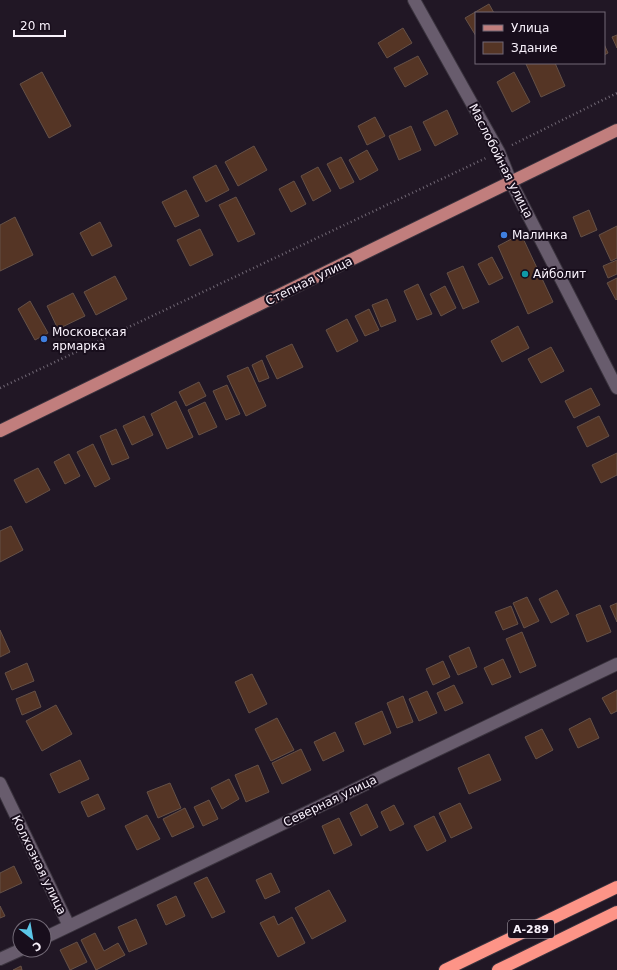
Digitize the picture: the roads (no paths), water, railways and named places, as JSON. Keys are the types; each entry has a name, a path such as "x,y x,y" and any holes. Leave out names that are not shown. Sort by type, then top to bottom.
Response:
{"highway":[{"name":"А-289","path":"445,970 617,887"},
{"name":"А-289","path":"498,970 617,912"}],"main road":[{"name":"Степная улица","path":"0,431 617,130"}],"street":[{"name":"Маслобойная улица","path":"414,0 499,152 511,182 617,388"},
{"name":"Северная улица","path":"52,934 617,664"},
{"name":"Колхозная улица","path":"0,783 68,926"},
{"path":"0,959 12,954"}],"place":[{"name":"Малинка","path":"504,235"},
{"name":"Айболит","path":"525,274"},
{"name":"Московская ярмарка","path":"44,339"}]}
